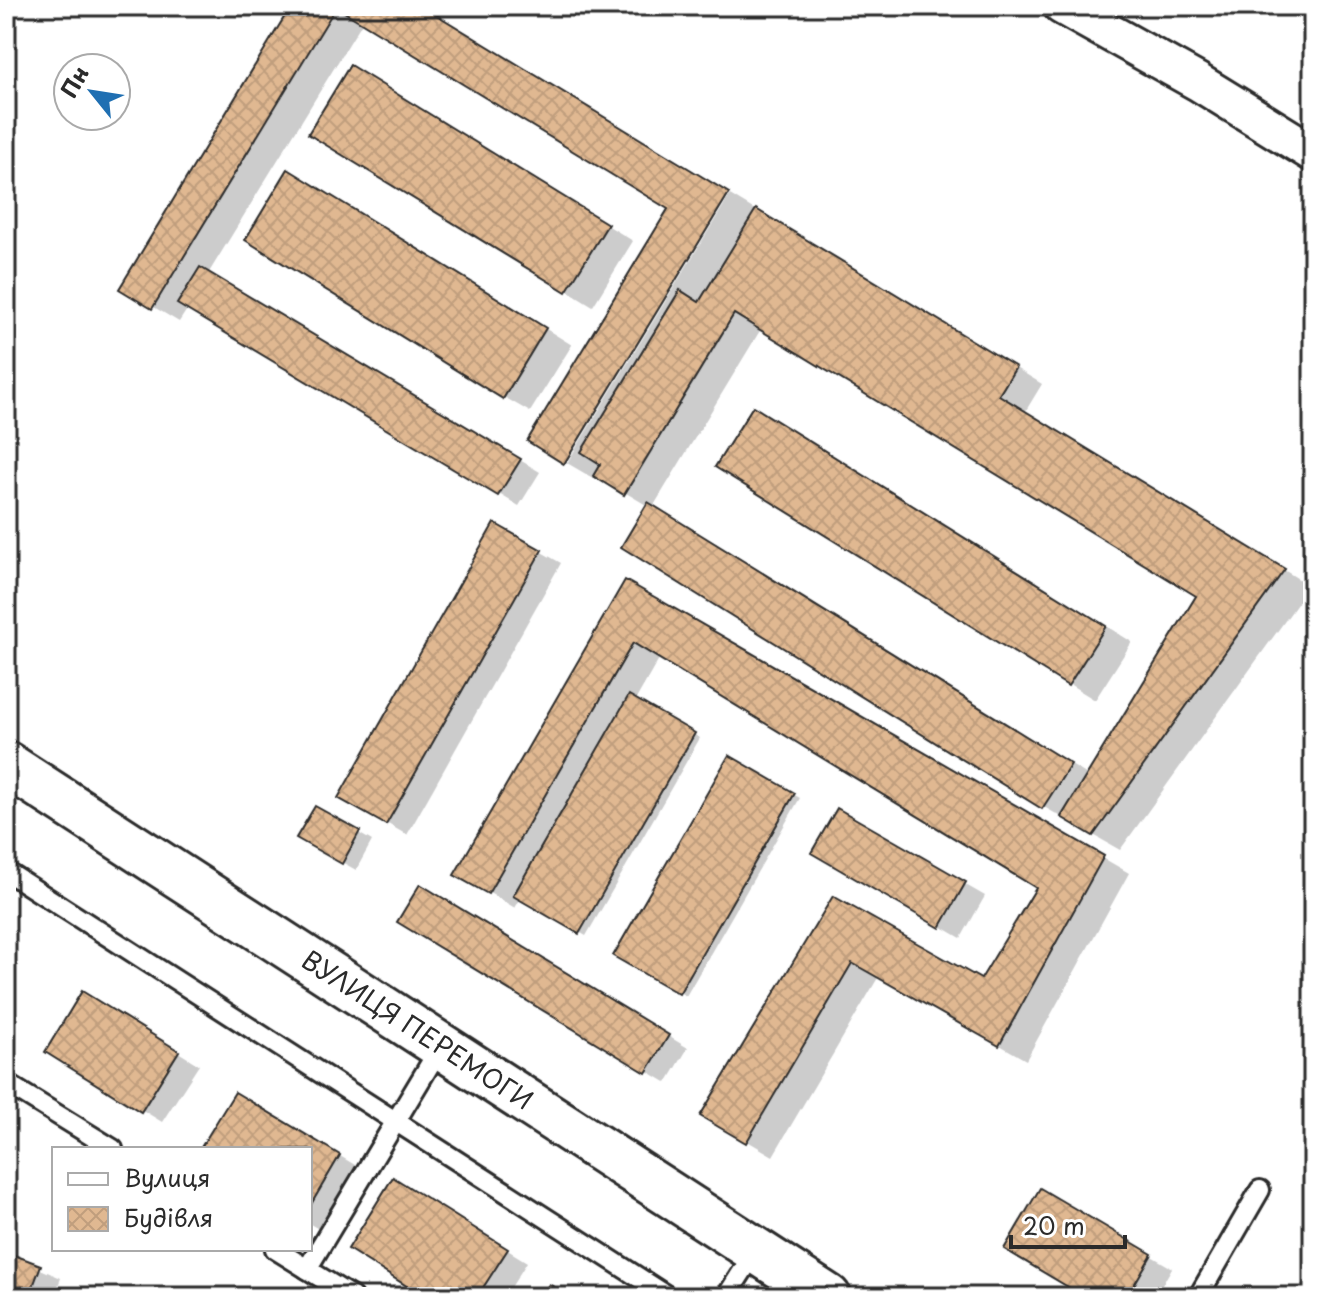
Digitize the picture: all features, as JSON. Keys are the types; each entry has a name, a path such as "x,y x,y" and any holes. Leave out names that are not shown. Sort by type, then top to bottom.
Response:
{"main road":[{"name":"ВУЛИЦЯ ПЕРЕМОГИ","path":"6,764 828,1297"}],"street":[{"path":"1062,6 1198,82 1313,153"}],"lane":[{"path":"6,871 669,1297"},
{"path":"307,1269 441,1046"},
{"path":"6,1083 110,1147"},
{"path":"1198,1297 1260,1190"},
{"path":"726,1297 756,1250"},
{"path":"278,1251 352,1297"}],"building":[{"path":"291,6 422,6 729,193 564,464 527,441 668,209 336,7 152,309 119,289"},
{"path":"350,65 608,224 566,292 308,134"},
{"path":"288,169 546,328 503,399 245,240"},
{"path":"756,209 1016,367 999,395 1285,569 1093,836 1061,817 1196,596 734,314 624,495 593,476 600,464 581,452 680,290 699,302"},
{"path":"200,267 521,459 498,496 177,304"},
{"path":"753,406 1106,626 1068,686 715,467"},
{"path":"648,502 1071,764 1042,809 621,547"},
{"path":"494,523 542,550 386,825 338,798"},
{"path":"625,580 1104,856 999,1046 852,963 746,1143 700,1116 833,896 981,979 1036,888 633,643 488,894 454,875"},
{"path":"629,695 695,733 579,934 513,896"},
{"path":"729,755 795,793 679,994 613,956"},
{"path":"315,806 360,831 342,864 296,838"},
{"path":"837,808 966,882 940,928 811,853"},
{"path":"420,884 669,1035 646,1073 397,922"},
{"path":"82,991 179,1051 141,1112 45,1052"},
{"path":"235,1092 340,1155 312,1203 312,1147 201,1147"},
{"path":"393,1177 508,1249 477,1297 424,1297 348,1249"},
{"path":"1040,1188 1152,1254 1127,1297 1085,1297 1004,1249"},
{"path":"6,1252 41,1265 29,1297 6,1297"},
{"path":"549,1284 571,1297 541,1297"}]}
